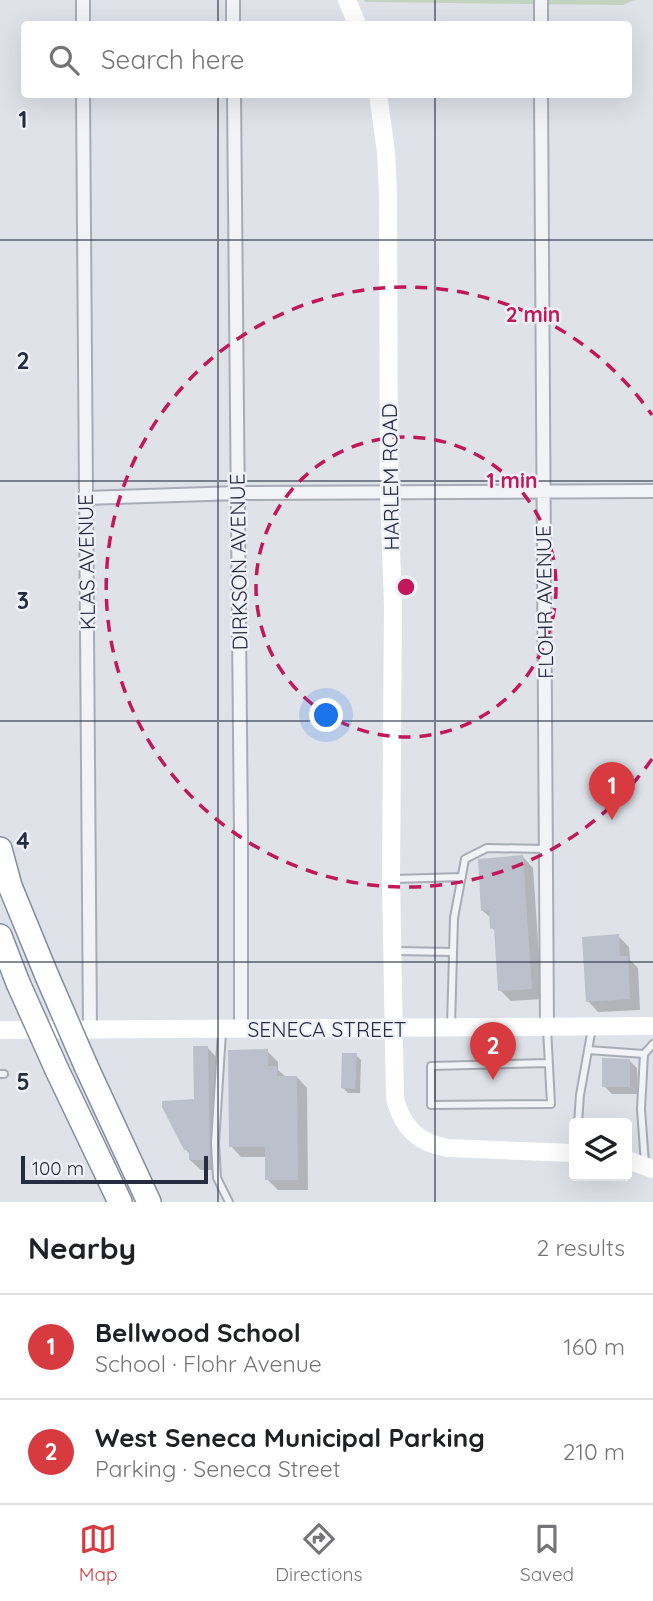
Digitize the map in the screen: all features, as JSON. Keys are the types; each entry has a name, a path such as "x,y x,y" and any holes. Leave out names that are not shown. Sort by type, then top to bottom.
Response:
{"highway":[{"path":"0,849 10,886 47,976 149,1202"},
{"path":"0,936 57,1070 120,1202"}],"main road":[{"path":"347,0 356,21"},
{"name":"HARLEM ROAD","path":"379,98 386,152 388,194 389,492 393,605 391,879 395,1099 405,1124 424,1141 447,1148 569,1153"},
{"name":"SENECA STREET","path":"0,1030 653,1027"},
{"path":"632,1162 649,1167"}],"street":[{"path":"83,0 83,20"},
{"path":"233,0 233,21"},
{"path":"541,0 541,21"},
{"name":"KLAS AVENUE","path":"83,98 90,1030"},
{"name":"DIRKSON AVENUE","path":"234,98 241,1029"},
{"name":"FLOHR AVENUE","path":"541,98 547,1026"},
{"path":"85,498 238,493 653,491"}],"lane":[{"path":"451,1028 454,918 465,859 487,848 547,849"},
{"path":"391,879 462,877"},
{"path":"392,951 453,952"},
{"path":"547,1026 551,1104 431,1105 431,1066 548,1063"},
{"path":"578,1118 592,1026"},
{"path":"222,1029 215,1143 217,1178 229,1202"},
{"path":"649,1167 641,1109 644,1054 653,1044"},
{"path":"588,1050 644,1054"}],"green space":[{"path":"364,0 634,0 623,5"}],"building":[{"path":"523,855 532,989 498,991 494,928 490,929 489,911 481,911 478,859"},
{"path":"619,934 620,956 628,956 630,999 586,1002 582,937"},
{"path":"193,1046 208,1046 210,1160 189,1160 189,1150 184,1150 162,1107 162,1101 194,1099"},
{"path":"268,1049 268,1066 277,1066 277,1076 297,1076 298,1180 265,1180 265,1147 229,1147 228,1050"},
{"path":"342,1053 357,1053 355,1089 341,1088"},
{"path":"602,1058 630,1059 630,1087 602,1087"}],"place":[{"name":"Bellwood School","path":"612,820"},
{"name":"West Seneca Municipal Parking","path":"493,1080"}]}
